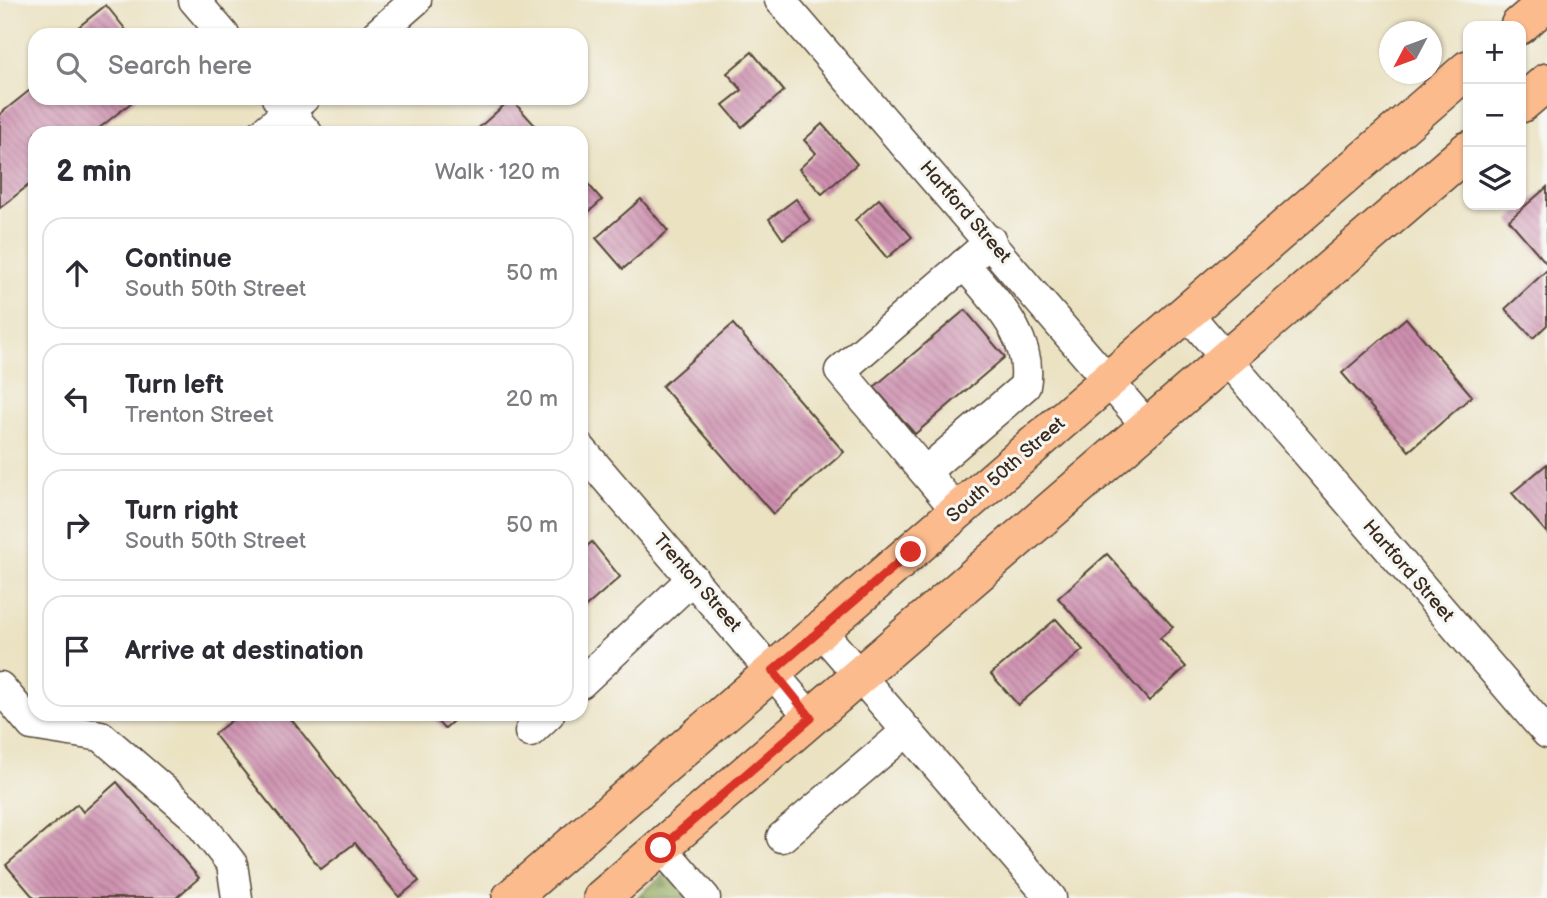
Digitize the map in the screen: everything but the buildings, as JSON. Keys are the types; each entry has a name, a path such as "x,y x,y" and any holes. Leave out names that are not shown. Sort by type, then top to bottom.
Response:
{"main road":[{"path":"1525,21 1547,1"},
{"name":"South 50th Street","path":"511,898 1463,73"},
{"path":"1526,100 1547,82"},
{"path":"602,898 1463,154"}],"street":[{"path":"194,0 218,28"},
{"path":"384,28 416,0"},
{"name":"Hartford Street","path":"780,0 991,241 1148,427"},
{"path":"272,126 294,110"},
{"path":"958,512 839,371 991,241"},
{"path":"925,472 1025,386 1028,369 1022,346 1008,317 964,264"},
{"path":"1008,317 1035,293"},
{"name":"Hartford Street","path":"1187,313 1547,733"},
{"name":"Trenton Street","path":"588,457 811,718"},
{"path":"588,676 693,578"},
{"path":"821,630 1051,898"},
{"path":"0,687 28,719"},
{"path":"30,721 33,725 101,736 185,808 232,864 237,898"},
{"path":"782,837 907,731"},
{"path":"661,848 705,898"}],"green space":[{"path":"667,872 691,898 637,898"}],"route":[{"path":"661,848 811,718 773,671 911,552"}]}
